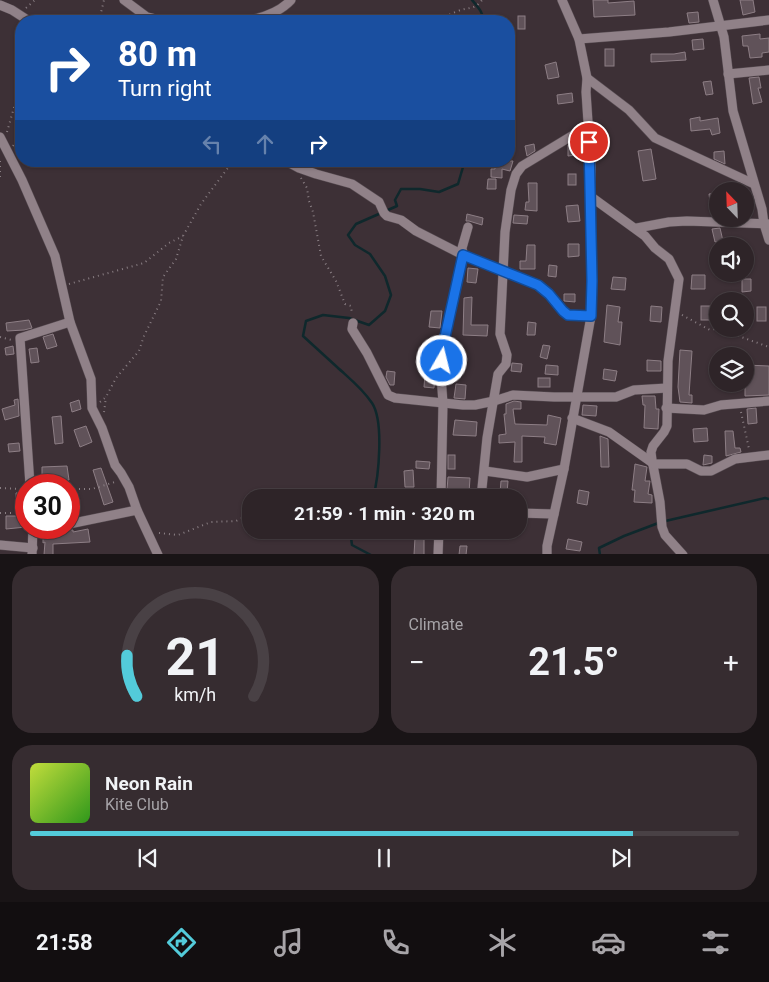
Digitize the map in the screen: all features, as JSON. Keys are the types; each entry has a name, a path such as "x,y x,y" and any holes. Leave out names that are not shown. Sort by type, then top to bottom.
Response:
{"street":[{"path":"124,0 144,15"},
{"path":"267,15 286,6 291,0"},
{"path":"547,554 591,316 592,281 591,167 586,92 587,78 579,39 562,0"},
{"path":"713,0 722,26 733,110 753,182"},
{"path":"0,5 18,15"},
{"path":"579,39 643,35 769,20"},
{"path":"728,74 769,70"},
{"path":"587,78 629,110 655,138 750,182"},
{"path":"482,489 487,438 498,374 506,364 507,355 500,334 505,232 511,190 516,174 522,166 588,126"},
{"path":"2,151 22,180 49,242 63,286 70,322 92,379 92,408 102,428 114,465 124,478 158,554"},
{"path":"299,168 329,179 352,184 378,202 387,216 401,220 416,231 463,255 538,285 568,315 591,316"},
{"path":"754,184 769,240"},
{"path":"590,196 637,228 655,248 665,254 677,272 679,279 668,361 666,426 651,452 660,502 662,527 665,535 683,554"},
{"path":"637,228 687,221 766,224"},
{"path":"441,489 443,403 441,376 443,346 463,255 462,248 468,227"},
{"path":"352,319 352,329 388,395 395,398 475,405 513,395 616,397 634,390 667,388"},
{"path":"29,474 20,338 70,322"},
{"path":"666,408 704,410 739,402 769,401"},
{"path":"572,418 609,432 654,464 687,464 701,471 711,471 735,459 769,455"},
{"path":"485,471 527,477 564,469"},
{"path":"80,522 137,510"},
{"path":"527,513 554,514"},
{"path":"438,554 439,539"},
{"path":"0,546 33,551"}],"path":[{"path":"100,15 104,0"},
{"path":"450,15 478,6 482,0"},
{"path":"0,178 2,151 15,104"},
{"path":"92,408 106,397 116,378 139,351 160,301 163,276 176,259 183,236 201,204 228,167"},
{"path":"299,168 300,175 307,188 313,212 321,256 336,281 345,304 351,306 352,319"},
{"path":"63,286 144,263 169,243 183,236"},
{"path":"675,310 709,330"},
{"path":"741,337 769,347"},
{"path":"739,402 750,456"},
{"path":"80,489 92,489 124,478"},
{"path":"0,488 15,490"},
{"path":"0,513 15,513"},
{"path":"145,528 159,534 170,533 176,535 211,522 236,521 242,518"}],"building":[{"path":"593,0 608,0 608,3 634,1 635,15 594,17"},
{"path":"740,0 753,0 755,12 743,15"},
{"path":"698,12 699,22 689,23 687,13"},
{"path":"518,16 525,16 525,29 518,29"},
{"path":"760,34 760,39 769,38 769,52 762,53 762,57 750,58 748,46 743,46 742,36"},
{"path":"703,39 704,49 693,50 692,40"},
{"path":"605,49 614,49 614,66 605,66"},
{"path":"685,52 686,60 651,62 651,54"},
{"path":"556,62 559,77 548,79 545,65"},
{"path":"759,77 761,88 758,88 762,102 753,104 749,78"},
{"path":"711,81 713,94 706,95 703,82"},
{"path":"572,93 573,102 558,104 557,95"},
{"path":"700,117 700,121 718,118 720,133 712,135 710,129 691,131 690,119"},
{"path":"576,141 576,155 568,156 568,145"},
{"path":"534,144 535,151 527,156 525,146"},
{"path":"651,149 656,179 643,181 638,151"},
{"path":"724,151 725,164 714,159 714,152"},
{"path":"495,167 511,167 510,171 502,169 502,178 491,177 491,169 495,169"},
{"path":"568,174 576,174 576,185 568,185"},
{"path":"488,179 496,179 496,189 487,189"},
{"path":"528,183 537,183 537,211 525,210 526,202 529,202"},
{"path":"578,205 580,221 568,222 566,206"},
{"path":"467,214 483,218 482,225 466,221"},
{"path":"514,215 528,216 527,224 513,223"},
{"path":"720,228 722,237 714,237 712,229"},
{"path":"568,244 579,244 579,256 568,257"},
{"path":"527,245 535,245 535,269 520,269 520,261 526,261"},
{"path":"549,265 557,266 556,277 548,276"},
{"path":"468,268 478,269 476,283 467,282"},
{"path":"692,275 705,275 705,289 691,289"},
{"path":"613,277 626,278 625,290 611,289"},
{"path":"742,282 751,282 751,291 742,292"},
{"path":"564,294 575,294 575,302 564,301"},
{"path":"472,297 471,325 488,325 487,336 463,335 464,298"},
{"path":"607,305 620,307 618,322 622,322 620,345 604,342"},
{"path":"651,306 662,307 661,322 650,321"},
{"path":"701,306 709,306 709,320 701,320"},
{"path":"757,307 766,307 766,321 757,321"},
{"path":"431,311 442,311 440,328 429,327"},
{"path":"29,320 32,328 7,331 6,323"},
{"path":"528,322 536,323 535,335 527,335"},
{"path":"53,334 57,346 47,349 43,337"},
{"path":"429,341 437,342 436,354 428,353"},
{"path":"543,345 550,346 547,359 540,357"},
{"path":"13,346 14,354 6,355 5,348"},
{"path":"37,348 39,362 31,363 29,349"},
{"path":"680,350 692,351 689,395 692,395 692,403 680,402 678,387"},
{"path":"647,360 661,361 661,371 647,371"},
{"path":"512,363 522,364 521,372 511,371"},
{"path":"546,365 558,366 558,375 545,374"},
{"path":"754,365 769,366 769,395 745,396 745,392 754,392"},
{"path":"604,369 617,371 615,381 603,379"},
{"path":"387,371 395,372 394,385 390,385 386,377"},
{"path":"425,374 435,374 434,388 424,387"},
{"path":"538,378 550,378 550,387 538,387"},
{"path":"456,384 466,385 465,399 454,398"},
{"path":"642,396 655,396 656,409 659,409 658,429 644,428 645,405 643,405"},
{"path":"18,399 19,416 5,420 2,409 15,405 14,400"},
{"path":"79,400 81,409 72,412 70,403"},
{"path":"514,401 521,402 521,409 513,409 515,424 547,425 548,415 561,418 556,445 544,443 545,437 522,436 522,462 514,462 515,442 499,443 499,435 506,434 504,414 506,414 506,404"},
{"path":"583,405 597,406 596,416 582,415"},
{"path":"756,408 757,423 748,424 747,409"},
{"path":"61,416 63,443 55,444 52,417"},
{"path":"455,420 477,422 476,436 453,435"},
{"path":"86,426 92,442 80,447 74,430"},
{"path":"707,428 708,441 694,442 693,429"},
{"path":"725,431 733,431 735,448 740,448 741,452 726,456"},
{"path":"600,436 608,439 609,467 601,467"},
{"path":"19,443 20,451 9,452 8,444"},
{"path":"448,455 455,455 455,469 448,469"},
{"path":"704,455 712,456 712,463 703,465"},
{"path":"416,461 430,462 429,469 416,468"},
{"path":"635,464 647,467 645,481 650,481 648,494 652,495 652,503 634,502 635,490 632,490"},
{"path":"67,466 68,474 42,474 42,467"},
{"path":"101,468 113,502 104,505 93,470"},
{"path":"413,470 414,487 405,487 404,471"},
{"path":"448,477 470,478 469,489 447,489"},
{"path":"501,481 508,481 507,489 500,489"},
{"path":"579,490 589,492 587,505 577,503"},
{"path":"6,516 15,516 15,528 6,529"},
{"path":"88,529 90,542 53,544 53,554 44,554 45,542 43,543 43,539 80,539 80,531"},
{"path":"415,539 424,539 424,554 414,554"},
{"path":"568,539 582,542 580,551 566,549"},
{"path":"460,546 467,546 466,554 459,554"}],"waterway":[{"path":"472,0 482,15"},
{"path":"375,489 379,449 376,411 360,388 303,336 306,321 323,315 349,318 369,325 385,311 391,295 385,276 370,254 355,245 348,235 356,224 397,206 395,200 401,189 439,192 458,184 463,167"},
{"path":"600,554 599,548 661,522 765,498 769,499"},
{"path":"351,539 352,545 369,554"}],"route":[{"path":"442,361 443,346 463,255 531,281 549,294 568,315 591,316 591,167 589,142"}]}
